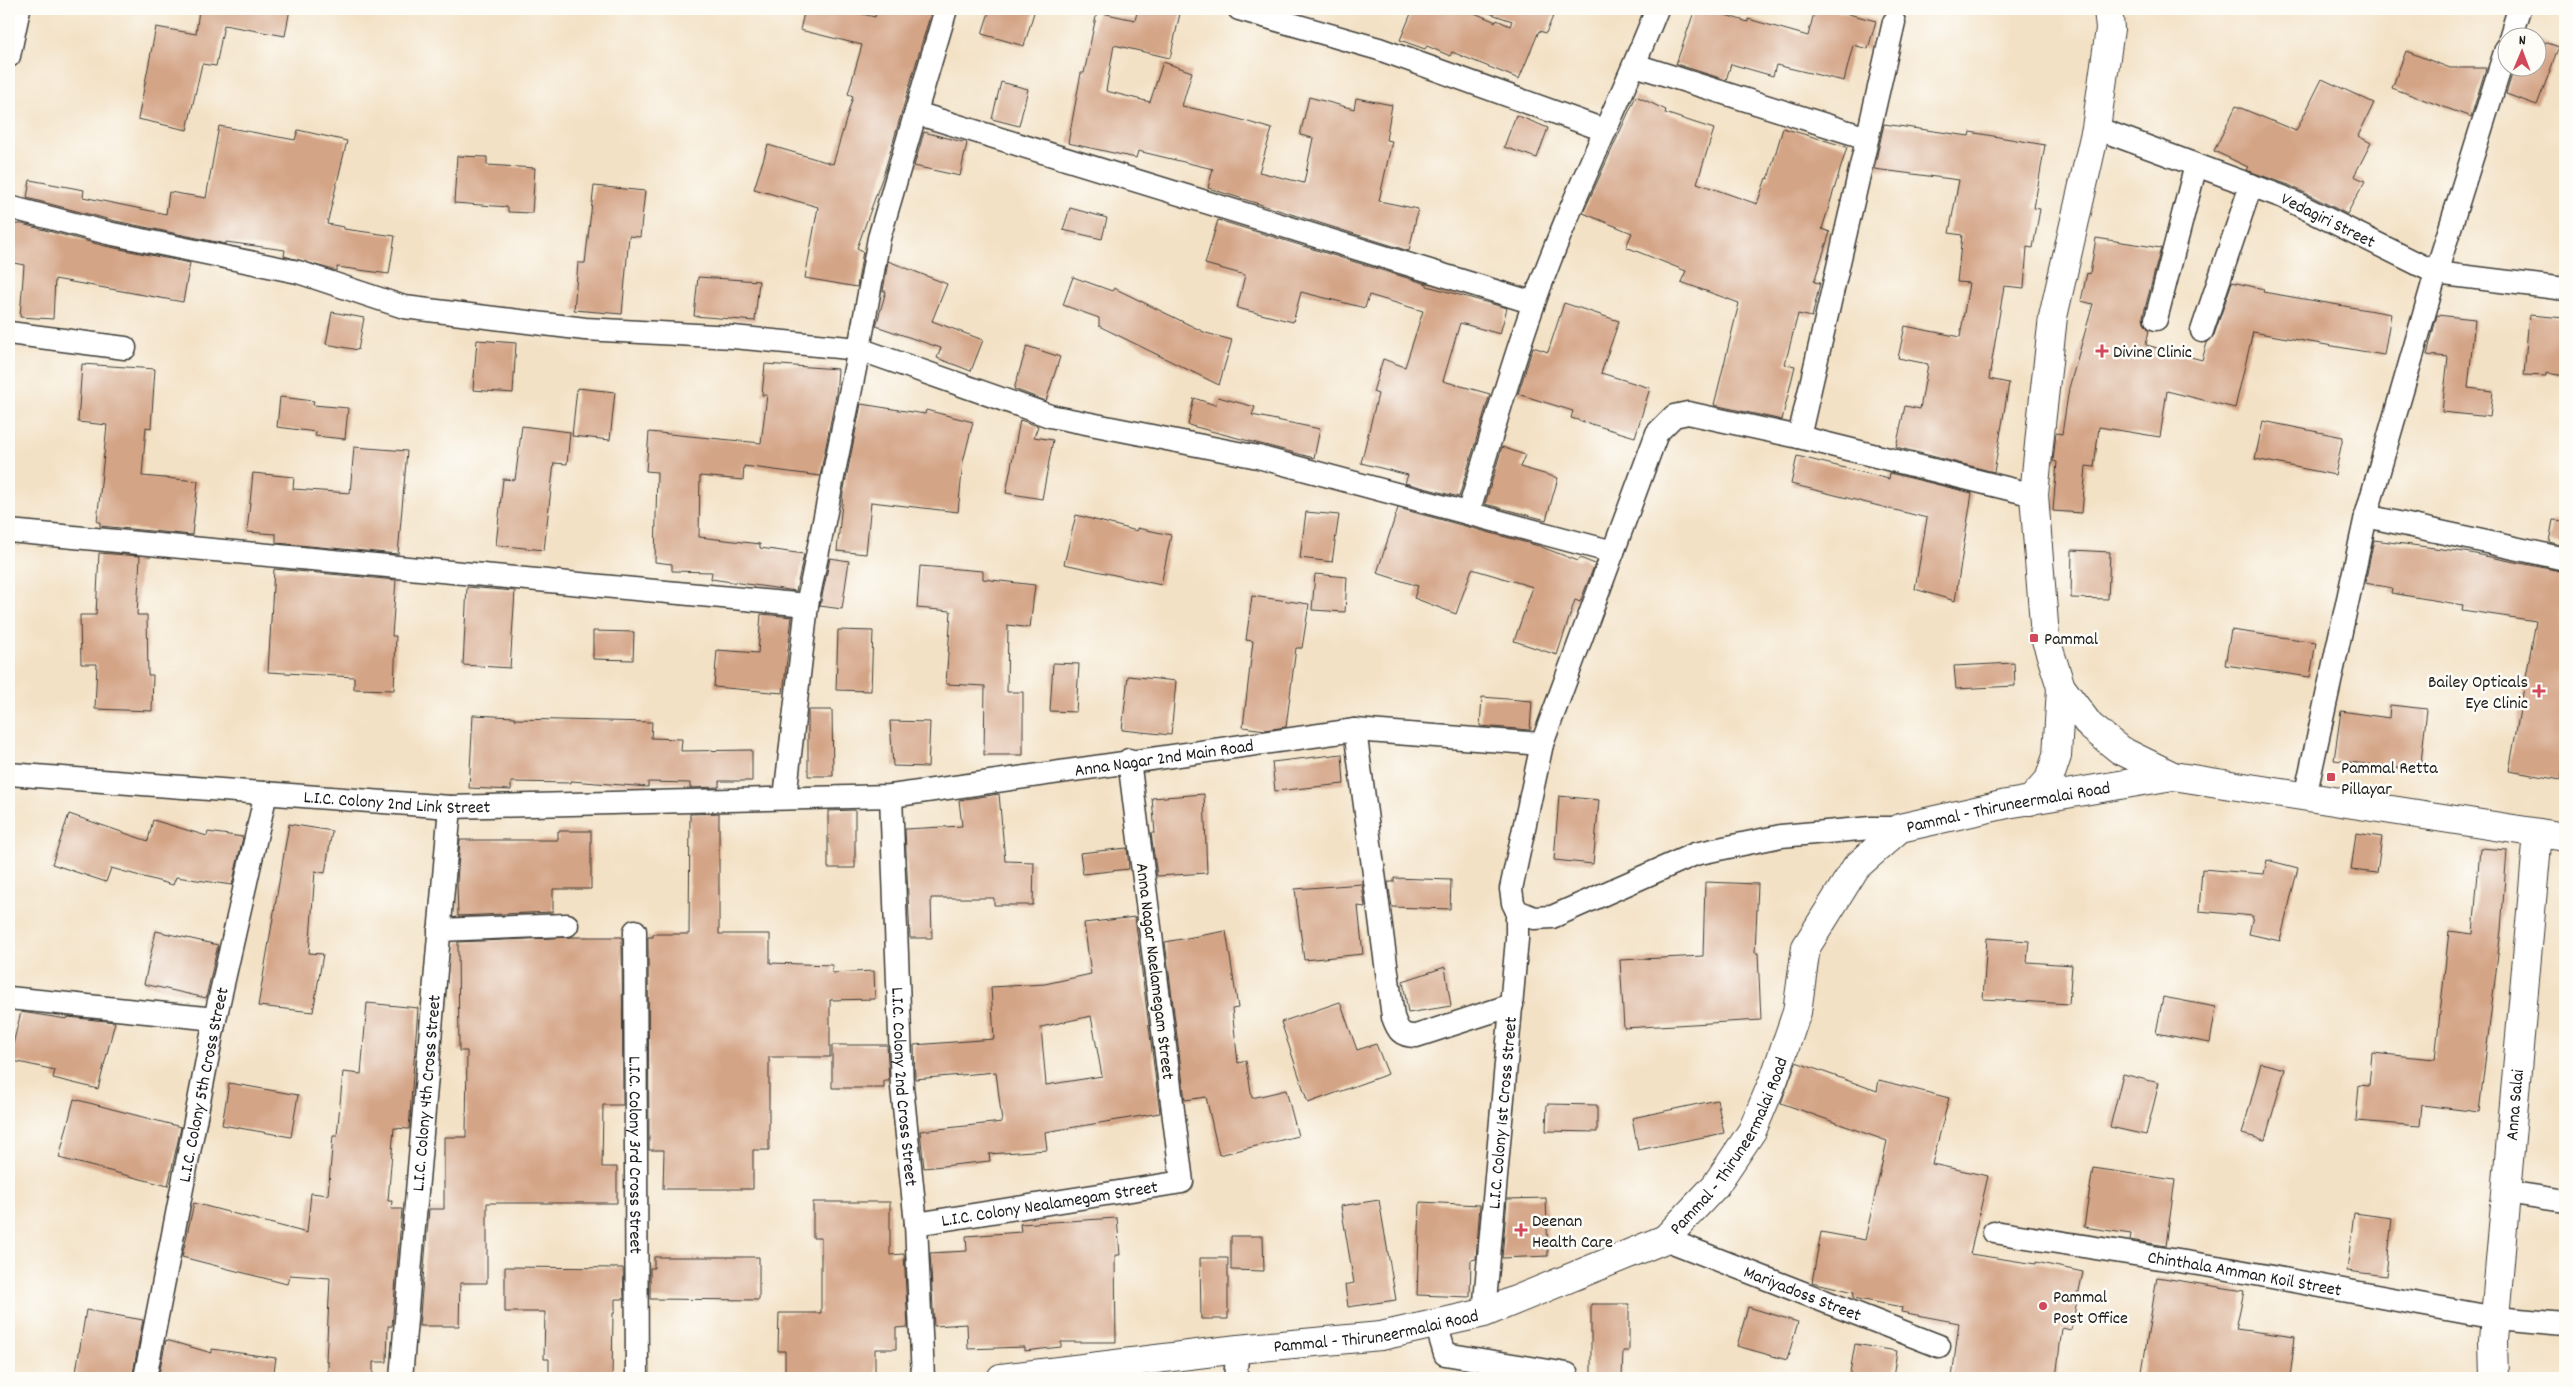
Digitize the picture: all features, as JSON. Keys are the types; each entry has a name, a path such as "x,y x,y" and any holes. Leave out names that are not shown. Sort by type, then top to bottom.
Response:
{"street":[{"path":"9,56 19,9"},
{"path":"785,798 807,605 859,349 879,238 946,9"},
{"path":"1239,9 1379,49 1604,130"},
{"path":"1468,513 1534,303 1604,130 1635,65 1657,9"},
{"path":"2513,28 2519,9"},
{"path":"2113,15 2096,128 2053,317 2034,495 2045,637 2061,687 2090,726 2120,750 2173,776 2565,837"},
{"path":"1799,437 1894,22"},
{"path":"1635,65 1867,138"},
{"path":"2305,797 2366,516 2436,273 2497,78"},
{"path":"916,113 1534,303"},
{"name":"Vedagiri Street","path":"2096,128 2283,197 2436,273 2565,289"},
{"path":"2156,319 2196,165"},
{"path":"2202,332 2251,185"},
{"path":"9,207 108,233 298,272 404,307 586,329 733,337 859,349 1050,416 1258,457 1613,552"},
{"path":"9,334 125,348"},
{"name":"L.I.C. Colony 1st Cross Street","path":"1484,1313 1512,1005 1517,911 1513,903 1511,889 1542,744 1657,433 1674,416 1688,413 1799,437 2034,495"},
{"path":"2366,516 2565,560"},
{"path":"9,531 807,605"},
{"path":"2030,801 2049,780 2057,756 2061,687"},
{"path":"1355,730 1393,1017 1398,1030 1405,1036 1416,1036 1512,1005"},
{"name":"Anna Nagar 2nd Main Road","path":"785,798 891,796 1129,760 1355,730 1542,744"},
{"name":"Anna Nagar Naelamegam Street","path":"1129,760 1182,1182"},
{"name":"L.I.C. Colony 2nd Link Street","path":"9,774 450,807 785,798"},
{"name":"Pammal - Thiruneermalai Road","path":"1001,1378 1238,1349 1381,1336 1484,1313 1665,1239 1715,1186 1752,1131 1774,1079 1797,1012 1806,947 1856,868 1900,828 2030,801 2173,776"},
{"name":"L.I.C. Colony 5th Cross Street","path":"145,1378 215,1020 266,793"},
{"name":"L.I.C. Colony 2nd Cross Street","path":"891,796 902,1087 916,1224 923,1378"},
{"name":"L.I.C. Colony 4th Cross Street","path":"401,1378 450,807"},
{"path":"1517,911 1534,918 1552,917 1695,854 1772,838 1871,828 1900,828"},
{"name":"Anna Salai","path":"2494,1378 2496,1318 2506,1192 2538,833"},
{"path":"439,930 567,925"},
{"name":"L.I.C. Colony 3rd Cross Street","path":"635,931 637,1378"},
{"path":"9,998 215,1020"},
{"name":"L.I.C. Colony Nealamegam Street","path":"916,1224 1182,1182"},
{"path":"2506,1192 2565,1201"},
{"name":"Chinthala Amman Koil Street","path":"1994,1232 2217,1267 2496,1318 2565,1324"},
{"name":"Mariyadoss Street","path":"1665,1239 1939,1346"},
{"path":"1436,1324 1445,1354 1567,1374 1566,1378"},
{"path":"1235,1378 1238,1349"}],"building":[{"path":"199,9 290,9 285,36 224,25 216,66 202,64 187,130 138,119 156,27 196,34"},
{"path":"805,9 842,9 875,17 877,9 932,9 884,173 857,248 863,251 857,287 805,278 818,207 754,189 768,145 833,164 853,96 848,94 862,45 800,30"},
{"path":"990,9 1035,9 1024,46 982,34"},
{"path":"1138,9 1181,9 1170,58 1114,45 1106,91 1150,102 1163,62 1192,72 1182,106 1228,116 1272,129 1259,172 1304,183 1313,138 1300,135 1309,97 1354,109 1356,98 1392,105 1386,140 1392,141 1379,201 1418,209 1409,251 1208,188 1213,169 1138,151 1136,158 1068,143 1081,73 1084,73 1097,12 1135,20"},
{"path":"1413,9 1465,9 1510,26 1512,21 1486,12 1487,9 1556,9 1546,33 1539,31 1519,79 1452,52 1450,56 1427,46 1425,49 1400,40"},
{"path":"1695,9 1706,9 1748,22 1748,19 1808,36 1815,9 1829,9 1876,21 1868,49 1853,45 1844,81 1776,65 1773,76 1731,64 1726,80 1676,64"},
{"path":"2546,42 2559,47 2537,105 2506,94 2511,78 2546,78"},
{"path":"2406,51 2450,68 2486,68 2471,117 2392,88"},
{"path":"2322,79 2374,103 2358,136 2371,143 2354,176 2365,181 2347,214 2289,185 2246,170 2248,167 2214,151 2236,106 2296,131"},
{"path":"1001,82 1028,89 1019,126 992,119"},
{"path":"1636,96 1666,110 1665,113 1714,129 1697,183 1757,204 1766,178 1768,179 1783,128 1847,147 1822,229 1830,232 1814,282 1820,283 1812,317 1798,314 1785,364 1795,366 1782,420 1714,405 1739,303 1681,282 1686,271 1626,247 1632,233 1583,213"},
{"path":"1516,115 1548,128 1537,158 1504,147"},
{"path":"1884,124 1969,136 1970,132 2045,145 2034,208 2040,209 2033,248 2027,247 2024,288 2004,286 1989,379 2009,383 1994,472 1896,447 1905,406 1920,409 1928,364 1898,358 1905,326 1960,337 1969,283 1957,282 1962,235 1949,233 1959,180 1874,169"},
{"path":"219,126 295,140 298,130 347,141 327,224 344,227 344,229 395,236 389,274 337,267 337,271 284,256 285,250 226,242 226,244 111,220 27,198 30,180 84,190 83,197 166,214 169,192 206,198"},
{"path":"924,132 967,143 960,176 914,166"},
{"path":"457,156 487,157 487,165 535,168 532,213 508,212 508,207 454,203"},
{"path":"594,186 645,191 640,237 629,236 622,314 574,310 578,263 585,263"},
{"path":"1070,208 1107,218 1102,239 1063,230"},
{"path":"1218,220 1427,284 1427,286 1507,308 1500,334 1460,323 1443,381 1490,394 1459,497 1405,483 1408,475 1361,463 1378,394 1373,392 1383,359 1405,367 1423,311 1369,295 1365,308 1301,292 1293,322 1237,308 1245,275 1205,264"},
{"path":"13,224 22,224 105,246 190,263 183,302 55,279 53,319 20,317 24,265 9,262"},
{"path":"2096,238 2161,248 2143,316 2144,323 2149,330 2146,345 2202,360 2207,343 2214,335 2232,282 2264,289 2263,292 2391,314 2384,355 2253,332 2235,408 2167,391 2160,437 2099,427 2094,467 2086,466 2082,513 2053,511 2057,462 2053,461 2056,433 2062,434 2069,388 2093,304 2081,301 2087,273 2090,274"},
{"path":"888,261 947,284 932,321 983,340 971,371 937,358 941,348 876,326 886,291 883,291"},
{"path":"698,277 759,281 755,321 694,316"},
{"path":"1073,277 1112,291 1114,288 1206,333 1232,340 1219,385 1099,326 1099,318 1063,305"},
{"path":"1564,303 1619,321 1601,373 1650,388 1635,437 1571,418 1573,411 1518,394 1533,347 1548,352"},
{"path":"332,312 364,318 358,350 326,344"},
{"path":"2437,315 2475,319 2468,388 2493,391 2490,417 2442,412 2448,357 2427,355"},
{"path":"2529,315 2565,318 2565,376 2546,373 2546,376 2524,375"},
{"path":"477,340 516,343 513,393 473,390"},
{"path":"1027,346 1060,357 1046,401 1014,389"},
{"path":"82,364 155,369 151,428 146,427 142,476 198,481 192,535 100,526 100,522 97,522 107,425 78,422"},
{"path":"765,364 838,369 836,395 820,476 744,466 743,480 700,476 699,537 760,544 760,548 804,554 796,591 711,579 712,572 672,571 672,564 655,562 657,472 646,471 649,432 761,443 767,395 762,395"},
{"path":"577,388 615,392 610,440 572,436"},
{"path":"280,397 314,401 313,405 348,408 345,439 315,436 316,432 277,427"},
{"path":"1218,397 1255,407 1252,415 1320,429 1314,458 1188,425 1194,398 1215,405"},
{"path":"861,404 925,414 926,410 973,422 963,462 958,512 871,502 866,554 837,551 843,494"},
{"path":"1020,420 1038,426 1034,437 1053,440 1042,499 1006,493"},
{"path":"2263,421 2343,437 2335,475 2255,459"},
{"path":"522,426 570,432 567,464 554,463 544,550 496,545 503,479 515,480"},
{"path":"354,447 407,451 398,554 276,543 276,534 247,532 253,473 294,477 293,489 350,493"},
{"path":"1502,447 1525,455 1520,467 1558,478 1546,520 1485,504"},
{"path":"1797,456 1889,479 1890,473 1972,493 1955,601 1915,589 1927,518 1791,484"},
{"path":"1398,508 1539,546 1578,561 1580,558 1595,564 1580,602 1575,600 1557,655 1514,641 1533,587 1472,569 1456,614 1414,598 1418,586 1377,573"},
{"path":"1306,512 1339,515 1332,562 1300,558"},
{"path":"1076,515 1137,531 1137,528 1171,535 1161,585 1064,564"},
{"path":"2553,520 2565,521 2565,546 2549,542"},
{"path":"2374,540 2465,552 2565,572 2565,755 2561,780 2509,771 2536,621 2462,610 2463,605 2391,593 2392,588 2365,583"},
{"path":"2072,550 2110,552 2108,599 2071,598"},
{"path":"99,553 140,556 137,615 147,615 148,675 153,675 152,711 95,709 97,664 81,664 80,615 96,615"},
{"path":"830,558 849,561 842,609 820,606"},
{"path":"920,566 983,571 983,579 1035,585 1030,628 1008,625 1007,692 1023,692 1023,755 984,755 985,686 946,684 951,611 917,608"},
{"path":"274,569 396,580 392,636 396,636 394,690 354,689 354,677 268,672"},
{"path":"1315,574 1347,577 1345,612 1312,610"},
{"path":"467,587 515,591 510,668 463,665"},
{"path":"1252,596 1309,604 1302,648 1296,648 1286,727 1265,730 1243,727 1253,641 1246,640"},
{"path":"761,614 792,617 783,693 714,687 717,650 758,653"},
{"path":"838,630 873,631 871,691 836,690"},
{"path":"2231,630 2316,642 2310,677 2225,665"},
{"path":"593,631 634,632 633,660 593,659"},
{"path":"1053,663 1079,664 1076,712 1050,711"},
{"path":"2014,663 2015,686 1956,689 1954,666"},
{"path":"1128,676 1176,681 1171,735 1122,730"},
{"path":"1482,697 1532,701 1530,730 1480,726"},
{"path":"2390,705 2427,709 2420,771 2334,760 2341,711 2389,718"},
{"path":"808,710 832,710 833,776 808,776"},
{"path":"473,715 515,717 515,719 652,722 651,738 682,739 681,751 752,750 752,781 719,781 719,787 690,788 690,783 648,782 648,787 571,781 571,783 511,782 511,790 469,788"},
{"path":"890,721 930,722 928,767 893,766"},
{"path":"1342,754 1344,784 1275,791 1272,762"},
{"path":"999,794 1005,861 1034,862 1033,905 994,905 994,898 931,898 932,938 910,938 905,829 962,826 959,800"},
{"path":"1204,794 1207,873 1157,876 1151,833 1155,833 1152,798"},
{"path":"1559,796 1599,800 1593,864 1554,860"},
{"path":"855,810 855,868 828,868 828,811"},
{"path":"719,813 719,934 770,934 770,963 833,965 832,973 874,971 875,999 830,1000 830,1057 769,1057 769,1150 753,1150 753,1189 663,1189 664,1150 649,1150 648,937 653,937 653,934 689,934 690,814"},
{"path":"69,814 148,841 153,820 207,836 208,832 243,837 232,885 176,877 173,885 111,868 106,882 52,864"},
{"path":"289,824 332,831 325,873 315,871 309,953 323,954 313,1012 258,1006"},
{"path":"558,831 591,831 591,889 553,889 553,912 458,916 457,882 460,840 558,840"},
{"path":"2356,833 2382,837 2377,873 2351,870"},
{"path":"1127,848 1129,869 1083,874 1080,853"},
{"path":"2480,848 2507,850 2501,930 2479,1112 2422,1105 2420,1126 2356,1121 2359,1085 2369,1086 2372,1053 2435,1059 2449,931 2473,934"},
{"path":"2267,860 2298,868 2280,941 2249,934 2253,916 2199,911 2202,869 2264,874"},
{"path":"1394,878 1451,880 1450,909 1392,907 1388,882 1394,882"},
{"path":"1705,882 1758,884 1755,953 1758,953 1761,1020 1624,1028 1620,960 1703,956"},
{"path":"1362,884 1365,907 1358,906 1363,954 1304,960 1295,889"},
{"path":"1135,917 1160,1113 1045,1132 1047,1150 989,1154 990,1161 924,1168 920,1131 1002,1122 996,1072 915,1079 914,1045 994,1039 991,987 1045,984 1091,974 1084,923","holes":["1091,1016 1102,1076 1046,1085 1041,1027"]},
{"path":"156,931 218,945 206,998 144,984"},
{"path":"1226,931 1238,1008 1232,1009 1238,1063 1246,1061 1252,1098 1286,1090 1298,1136 1219,1155 1206,1097 1185,1100 1165,942"},
{"path":"622,937 623,1105 603,1105 602,1167 617,1167 617,1203 487,1203 487,1283 460,1283 459,1326 419,1326 429,1209 444,1209 444,1137 466,1137 467,1051 459,1051 458,942"},
{"path":"1987,938 2029,941 2027,962 2072,965 2069,1004 1983,999"},
{"path":"1445,967 1451,1006 1408,1013 1403,981"},
{"path":"2163,997 2216,1007 2210,1043 2156,1033"},
{"path":"1340,1002 1357,1050 1376,1044 1388,1074 1308,1103 1281,1022"},
{"path":"367,1003 418,1008 409,1129 394,1128 388,1201 392,1201 391,1209 402,1209 392,1326 388,1326 387,1362 373,1362 373,1378 328,1378 328,1361 326,1361 330,1278 290,1275 287,1284 182,1257 194,1203 307,1233 311,1193 328,1195 333,1136 337,1136 343,1072 361,1074"},
{"path":"21,1012 67,1019 68,1017 115,1022 98,1089 53,1078 55,1070 9,1060"},
{"path":"832,1045 887,1045 889,1081 884,1081 884,1088 832,1088"},
{"path":"1796,1062 1877,1091 1879,1080 1949,1098 1932,1164 1988,1176 1970,1254 2036,1264 2036,1262 2083,1272 2071,1330 2062,1328 2056,1378 1952,1378 1959,1323 1901,1312 1902,1307 1853,1298 1854,1292 1812,1282 1821,1232 1865,1240 1887,1141 1781,1103"},
{"path":"2261,1063 2285,1069 2265,1140 2242,1134"},
{"path":"2123,1074 2159,1083 2146,1135 2110,1127"},
{"path":"229,1083 298,1095 291,1137 222,1125"},
{"path":"74,1099 181,1127 168,1186 59,1158"},
{"path":"1717,1100 1724,1133 1638,1150 1632,1118"},
{"path":"1547,1104 1597,1105 1597,1132 1546,1131"},
{"path":"2093,1168 2175,1180 2166,1246 2130,1240 2131,1234 2084,1227"},
{"path":"1546,1198 1548,1256 1502,1258 1507,1199"},
{"path":"1379,1200 1396,1300 1348,1307 1345,1285 1354,1283 1341,1206"},
{"path":"813,1202 890,1202 890,1255 904,1254 908,1327 896,1328 896,1349 875,1349 875,1378 785,1378 785,1351 778,1351 779,1313 821,1313 821,1238 813,1238"},
{"path":"1420,1202 1480,1205 1476,1259 1471,1260 1470,1297 1417,1295"},
{"path":"2354,1213 2392,1218 2386,1276 2347,1271"},
{"path":"1117,1218 1120,1255 1115,1255 1116,1342 1061,1342 1061,1347 1024,1351 1024,1347 968,1349 967,1324 934,1326 930,1253 967,1251 966,1236 1021,1232 1020,1224"},
{"path":"1231,1236 1263,1236 1264,1271 1231,1270"},
{"path":"654,1257 759,1257 759,1300 650,1299 650,1268 654,1268"},
{"path":"1200,1258 1228,1258 1228,1319 1201,1319"},
{"path":"505,1267 623,1268 624,1299 615,1299 615,1313 613,1313 612,1378 549,1378 549,1359 544,1359 545,1312 505,1312"},
{"path":"2157,1277 2244,1291 2236,1329 2295,1337 2290,1378 2141,1378"},
{"path":"1591,1304 1629,1304 1629,1351 1623,1351 1622,1378 1591,1378"},
{"path":"1748,1307 1798,1322 1787,1360 1737,1346"},
{"path":"86,1310 143,1320 132,1378 75,1378"},
{"path":"166,1340 212,1353 212,1349 276,1358 273,1378 158,1378"},
{"path":"1855,1344 1897,1351 1893,1378 1849,1378"}],"place":[{"name":"Divine Clinic","path":"2102,351"},
{"name":"Pammal","path":"2034,638"},
{"name":"Bailey Opticals Eye Clinic","path":"2539,691"},
{"name":"Pammal Retta Pillayar","path":"2331,777"},
{"name":"Deenan Health Care","path":"1521,1230"},
{"name":"Pammal Post Office","path":"2043,1306"}]}
